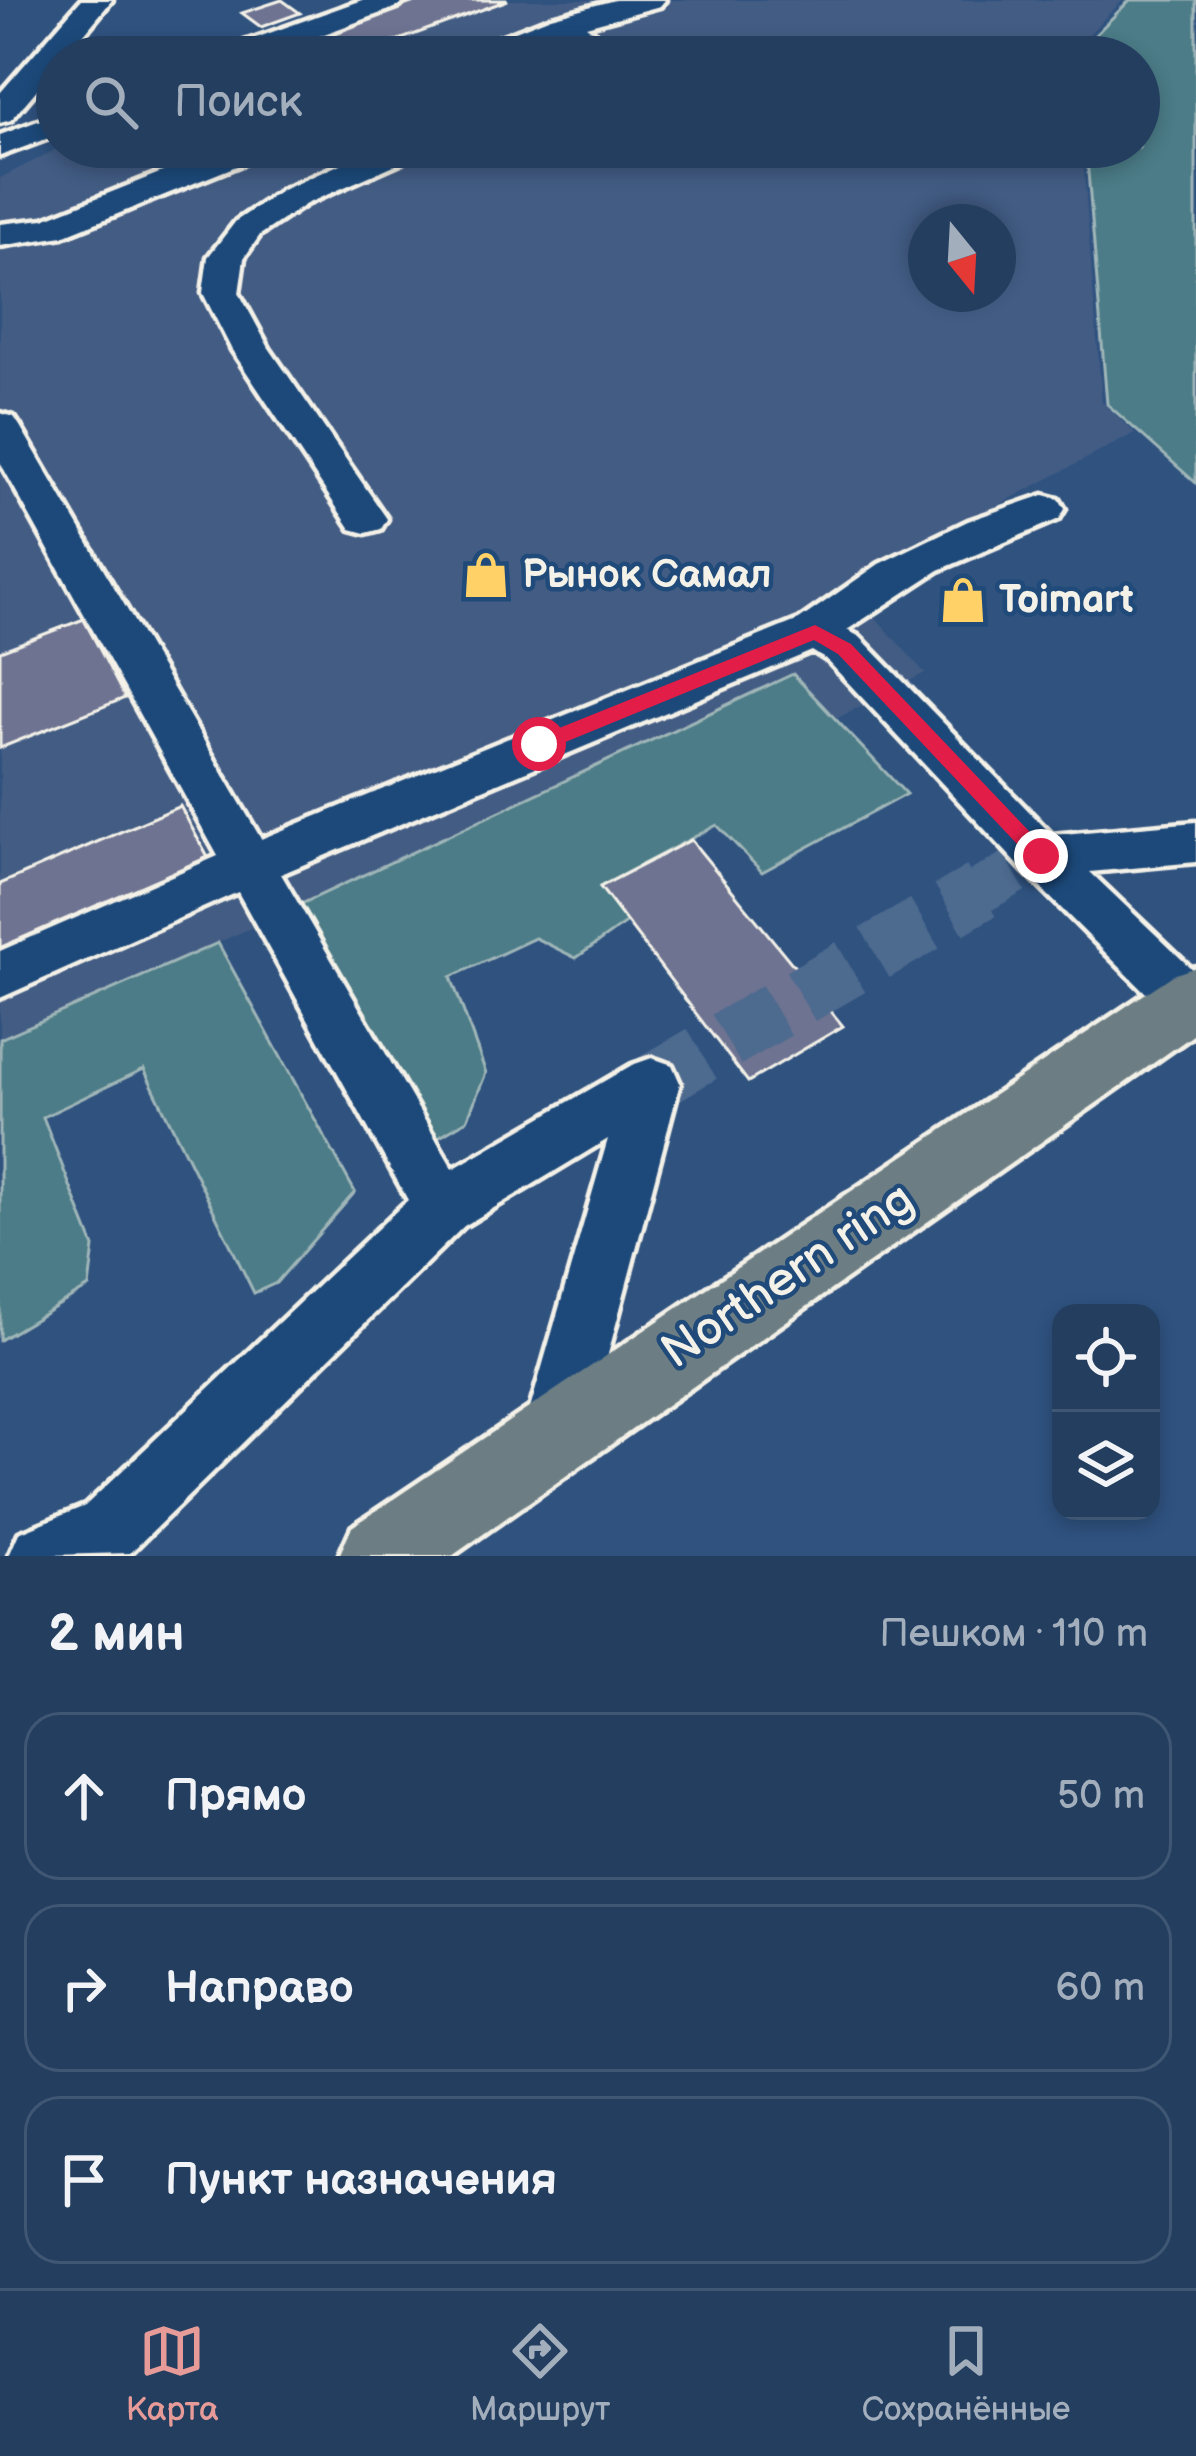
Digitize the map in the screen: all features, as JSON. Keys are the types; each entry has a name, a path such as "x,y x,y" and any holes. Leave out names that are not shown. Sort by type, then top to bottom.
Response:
{"main road":[{"name":"Northern ring","path":"381,1556 1193,999"}],"street":[{"path":"66,36 97,0"},
{"path":"290,36 389,0"},
{"path":"530,36 650,0"},
{"path":"562,23 582,36"},
{"path":"0,112 36,70"},
{"path":"0,146 36,132"},
{"path":"0,235 51,229 202,168"},
{"path":"360,168 294,197 248,228 226,257 221,293 251,350 366,519"},
{"path":"0,426 442,1206"},
{"path":"0,975 249,865 815,632 880,582 1010,520 1044,509"},
{"path":"815,632 844,649 1041,856 1193,999"},
{"path":"1041,856 1196,842"},
{"path":"42,1556 112,1543 442,1206 652,1083 554,1437"}],"shaded area":[{"path":"413,0 1123,0 1087,36 313,36"},
{"name":"Рынок Самал","path":"36,160 36,168 1084,168 1102,402 1135,433 847,585 925,673 836,719 792,674 287,912 0,1039 0,178"}],"green space":[{"path":"1130,0 1196,0 1196,483 1107,404 1088,168 1160,168 1160,36 1094,36"},
{"path":"793,674 906,794 762,872 717,825 601,886 627,922 576,958 535,938 451,977 486,1073 467,1120 418,1149 278,915"},
{"path":"218,943 355,1192 276,1283 254,1293 144,1069 43,1117 94,1247 89,1287 0,1340 0,1039"}],"building":[{"path":"282,0 300,13 261,27 242,13"},
{"path":"420,0 508,0 410,36 320,36"},
{"path":"84,619 125,698 0,748 0,651"},
{"path":"180,806 211,863 0,958 0,884"},
{"path":"691,840 843,1026 748,1082 600,887"}],"tunnel":[{"path":"975,894 1041,856"},
{"path":"652,1083 981,891"}],"place":[{"name":"Рынок Самал","path":"486,575"},
{"name":"Toimart","path":"963,600"}],"route":[{"path":"539,744 815,632 844,649 1041,856"}]}
